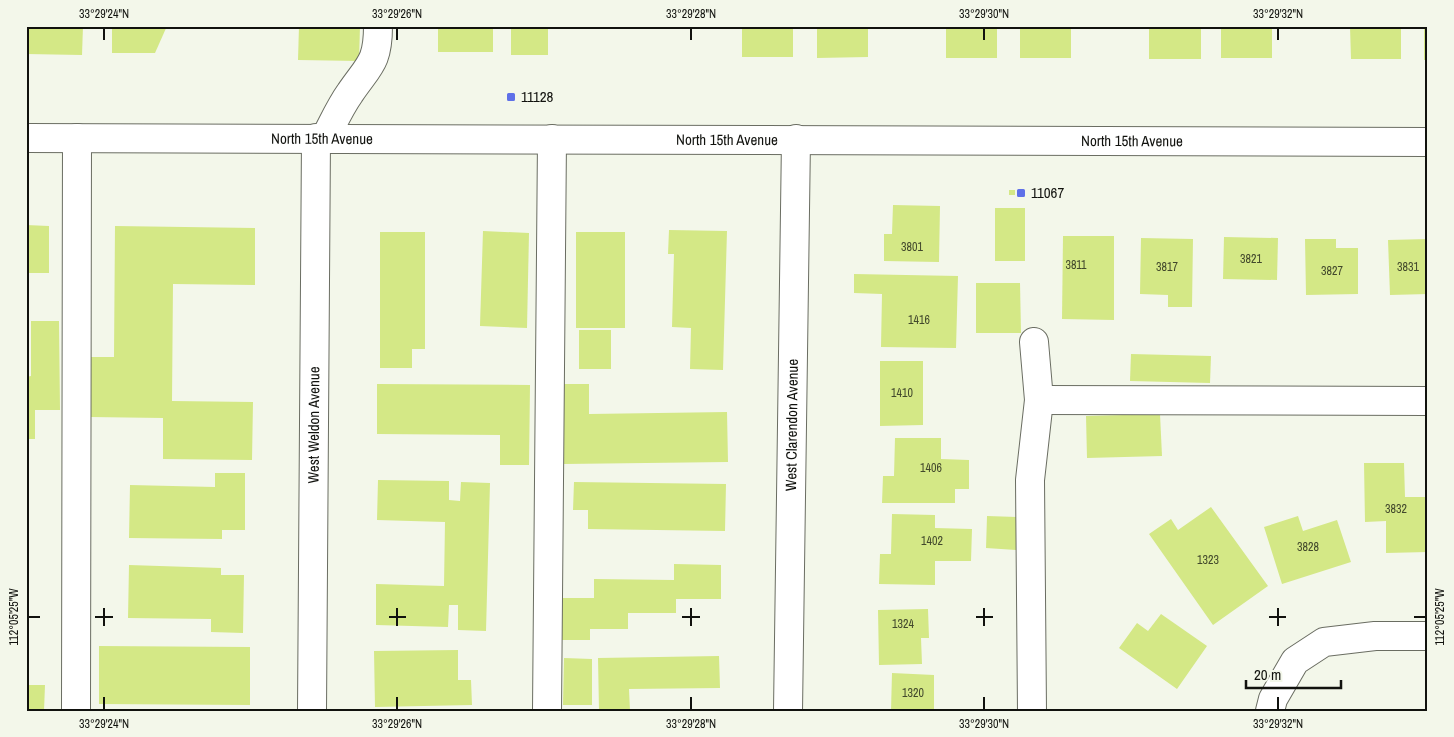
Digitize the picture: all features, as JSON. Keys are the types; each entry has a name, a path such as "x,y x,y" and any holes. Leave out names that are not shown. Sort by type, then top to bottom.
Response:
{"street":[{"path":"321,138 377,55 378,26"},
{"name":"North 15th Avenue","path":"26,138 1428,142"},
{"path":"76,138 76,711"},
{"name":"West Weldon Avenue","path":"312,711 321,138"},
{"path":"547,711 552,139"},
{"name":"West Clarendon Avenue","path":"788,711 796,139"},
{"path":"1032,711 1030,480 1039,400 1034,342"},
{"path":"1039,400 1428,401"},
{"path":"1270,711 1273,699 1294,662 1324,642 1375,636 1428,636"}],"building":[{"path":"26,26 83,26 82,55 26,54"},
{"path":"112,26 167,26 155,53 112,53"},
{"path":"299,26 360,26 359,61 298,60"},
{"path":"438,26 493,26 493,52 438,52"},
{"path":"511,26 548,26 548,55 511,55"},
{"path":"742,26 793,26 793,57 742,57"},
{"path":"817,26 868,26 868,57 817,58"},
{"path":"946,26 997,26 997,58 946,58"},
{"path":"1020,26 1071,26 1071,58 1020,58"},
{"path":"1149,26 1201,26 1201,59 1149,59"},
{"path":"1221,26 1272,26 1272,58 1221,58"},
{"path":"1350,26 1401,26 1401,59 1351,59"},
{"path":"1424,26 1428,26 1428,60 1424,60"},
{"path":"1009,190 1025,190 1025,195 1009,195"},
{"path":"893,205 940,206 939,262 884,261 884,234 892,234"},
{"path":"995,208 1025,208 1025,261 995,261"},
{"path":"26,225 49,226 49,273 26,273"},
{"path":"115,226 255,228 255,285 173,284 172,401 253,402 252,460 163,459 163,418 90,417 91,357 114,357"},
{"path":"669,230 727,231 723,370 690,369 691,328 672,327 674,254 668,254"},
{"path":"483,231 529,233 527,328 480,326"},
{"path":"380,232 425,232 425,349 412,349 412,368 380,368"},
{"path":"576,232 625,232 625,328 576,328"},
{"path":"1063,236 1114,236 1114,320 1062,319"},
{"path":"1224,237 1278,238 1277,280 1223,279"},
{"path":"1141,238 1193,239 1192,307 1168,307 1168,295 1140,294"},
{"path":"1305,239 1336,239 1336,248 1358,248 1358,294 1306,295"},
{"path":"1428,239 1428,294 1390,295 1388,240"},
{"path":"854,274 958,276 956,348 881,347 882,294 854,293"},
{"path":"976,283 1020,283 1021,333 976,333"},
{"path":"31,321 59,321 60,410 35,410 35,439 26,439 26,377 31,376"},
{"path":"579,330 611,330 611,369 579,369"},
{"path":"1131,354 1211,356 1210,383 1130,381"},
{"path":"880,361 923,361 923,425 880,426"},
{"path":"377,384 530,385 529,465 500,465 500,435 377,434"},
{"path":"562,384 589,384 589,414 727,412 728,462 564,464"},
{"path":"1160,414 1162,456 1087,458 1086,416"},
{"path":"895,438 941,438 941,459 969,460 969,489 955,489 955,503 882,503 883,476 894,476"},
{"path":"1364,463 1404,463 1405,497 1428,497 1428,552 1386,553 1386,521 1365,522"},
{"path":"215,473 245,473 245,530 222,530 222,539 129,538 130,485 215,487"},
{"path":"378,480 449,481 449,500 460,501 461,482 490,483 486,631 458,630 458,605 449,605 448,627 376,625 376,584 444,586 445,522 377,520"},
{"path":"574,482 726,484 725,531 588,529 588,510 573,510"},
{"path":"1211,507 1268,586 1213,625 1149,534 1171,519 1178,530"},
{"path":"892,514 935,515 935,528 972,529 971,561 935,561 935,585 879,584 880,554 891,554"},
{"path":"987,516 1017,517 1016,550 986,548"},
{"path":"1298,516 1303,531 1337,520 1351,562 1282,584 1264,527"},
{"path":"674,564 721,565 721,599 676,599 676,613 628,613 628,629 590,629 590,640 562,640 562,598 594,598 594,579 674,580"},
{"path":"129,565 221,568 221,575 244,575 243,633 211,632 211,619 128,618"},
{"path":"928,609 929,638 921,638 922,664 879,665 878,610"},
{"path":"1161,614 1207,646 1177,689 1119,648 1137,623 1148,631"},
{"path":"99,646 250,647 250,705 99,704"},
{"path":"458,650 458,680 471,680 472,705 375,707 374,651"},
{"path":"719,656 720,688 629,689 630,711 599,711 598,658"},
{"path":"564,658 592,659 592,705 563,705"},
{"path":"892,673 934,675 934,711 891,711"},
{"path":"26,685 45,685 44,711 26,711"}],"place":[{"name":"11128","path":"511,97"},
{"name":"11067","path":"1021,193"}]}
